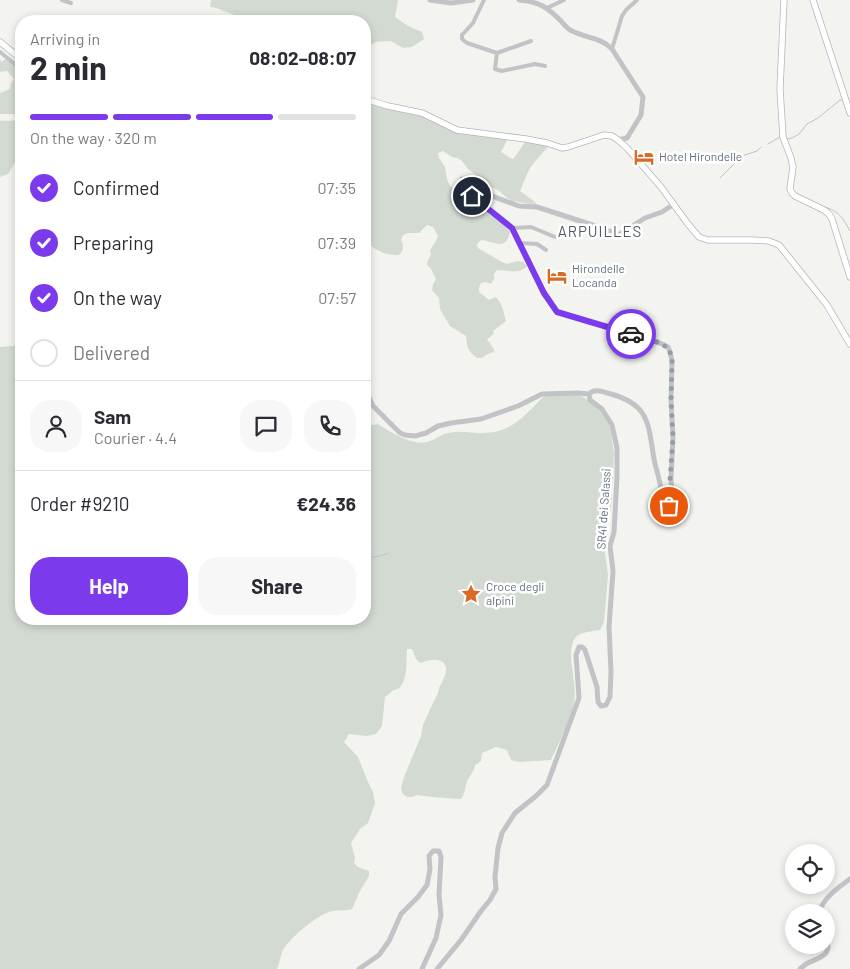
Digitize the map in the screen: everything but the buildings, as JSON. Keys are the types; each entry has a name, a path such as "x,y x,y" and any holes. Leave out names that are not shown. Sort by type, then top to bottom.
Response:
{"main road":[{"path":"784,0 780,89 784,140 793,167 790,188 792,193 829,214 850,277"},
{"path":"813,0 850,113"},
{"path":"0,42 15,54"},
{"path":"371,101 422,113 457,130 526,139 562,148 604,135 612,136 656,180 699,237 719,242 769,241 780,245 827,305 850,344"}],"street":[{"path":"62,0 71,3"},
{"path":"430,0 451,3 473,0"},
{"path":"484,0 476,17 462,35 462,39 466,43 497,53 532,42"},
{"path":"519,0 537,3 547,8 570,30 606,42 612,49 643,97 641,115 627,138 618,140"},
{"path":"547,8 564,0"},
{"path":"612,49 622,16 638,0"},
{"path":"0,52 15,63"},
{"path":"497,53 495,69 502,71 535,64 545,66"},
{"path":"371,400 374,406 400,433 415,436 426,433 438,426 480,419 518,406 542,394 589,394 594,391 600,391 622,397 640,410 647,422 661,488 661,502 665,506 670,505 673,500 670,480 673,437 671,401 672,361 668,348 660,343 557,312 542,290 512,228 459,185 462,179 482,191 519,206 537,207 605,228 618,235 645,218 662,212 674,204"},
{"path":"512,228 531,227 555,237"},
{"path":"519,244 537,244 546,250"},
{"name":"SR41 dei Salassi","path":"437,969 461,940 496,889 495,876 498,848 502,833 515,813 547,785 579,698 576,655 579,647 586,650 597,687 598,702 601,706 606,705 610,697 609,627 613,571 610,546 614,532 617,448 612,425 602,409 590,400 589,394"},
{"path":"359,969 379,955 389,941 401,914 427,885 430,869 429,856 433,851 439,851 441,857 438,895 441,915 436,938 422,969"},
{"path":"822,904 829,895 850,879"},
{"path":"800,969 826,954"}],"shaded area":[{"path":"211,0 398,0 395,17 408,26 422,32 424,39 412,47 403,48 391,41 376,42 371,45 371,15 234,15 210,7"},
{"path":"6,58 15,65 15,114 0,114 0,93 10,89 14,79 7,71 0,72 0,60 2,62"},
{"path":"371,102 425,116 453,131 508,139 501,152 512,159 525,142 550,145 530,168 520,191 537,205 512,201 485,183 468,169 462,161 443,151 438,153 445,167 450,186 470,203 481,205 507,227 510,232 506,242 502,244 481,240 477,244 478,248 507,264 518,261 523,262 527,266 517,271 497,270 491,284 481,283 479,288 479,292 489,300 496,297 501,305 506,321 493,331 494,334 487,339 495,351 482,358 474,356 468,346 466,336 450,326 440,309 439,298 432,290 436,279 427,265 431,255 430,250 438,236 433,227 427,225 419,233 403,235 401,240 403,248 399,255 380,252 371,246"},
{"path":"15,120 15,162 8,174 0,177 0,121"},
{"path":"15,346 15,625 371,625 371,426 378,424 402,438 421,443 452,432 483,433 502,430 517,422 544,396 573,394 582,396 602,411 607,419 611,430 614,453 611,509 605,535 608,575 604,622 600,630 580,634 572,644 571,660 575,695 574,703 551,760 519,762 511,760 507,750 496,747 482,753 481,761 475,765 461,799 417,795 407,797 403,794 401,788 404,777 421,736 423,725 446,672 443,662 430,660 420,663 412,649 407,649 405,678 398,689 385,697 382,726 376,734 367,736 349,734 344,742 358,757 373,792 375,803 368,823 360,829 351,843 355,858 354,863 358,867 369,871 369,876 352,909 329,912 304,928 283,950 277,969 0,969 0,347"}],"waterway":[{"path":"787,139 799,134 807,124 818,118 840,100 844,100"},
{"path":"768,144 780,137"},
{"path":"720,178 742,156 757,151 761,147"},
{"path":"821,206 832,209 839,214 850,231"},
{"path":"371,557 388,553"}],"way so far":[{"path":"631,334 660,343 668,348 672,361 671,401 673,437 670,480 673,500 669,506"}],"place":[{"name":"Hotel Hirondelle","path":"644,157"},
{"name":"Hirondelle Locanda","path":"557,276"},
{"name":"Croce degli alpini","path":"471,594"}],"district":[{"name":"ARPUILLES","path":"600,232"}],"route":[{"path":"472,196 512,228 544,293 557,312 631,334"}]}
